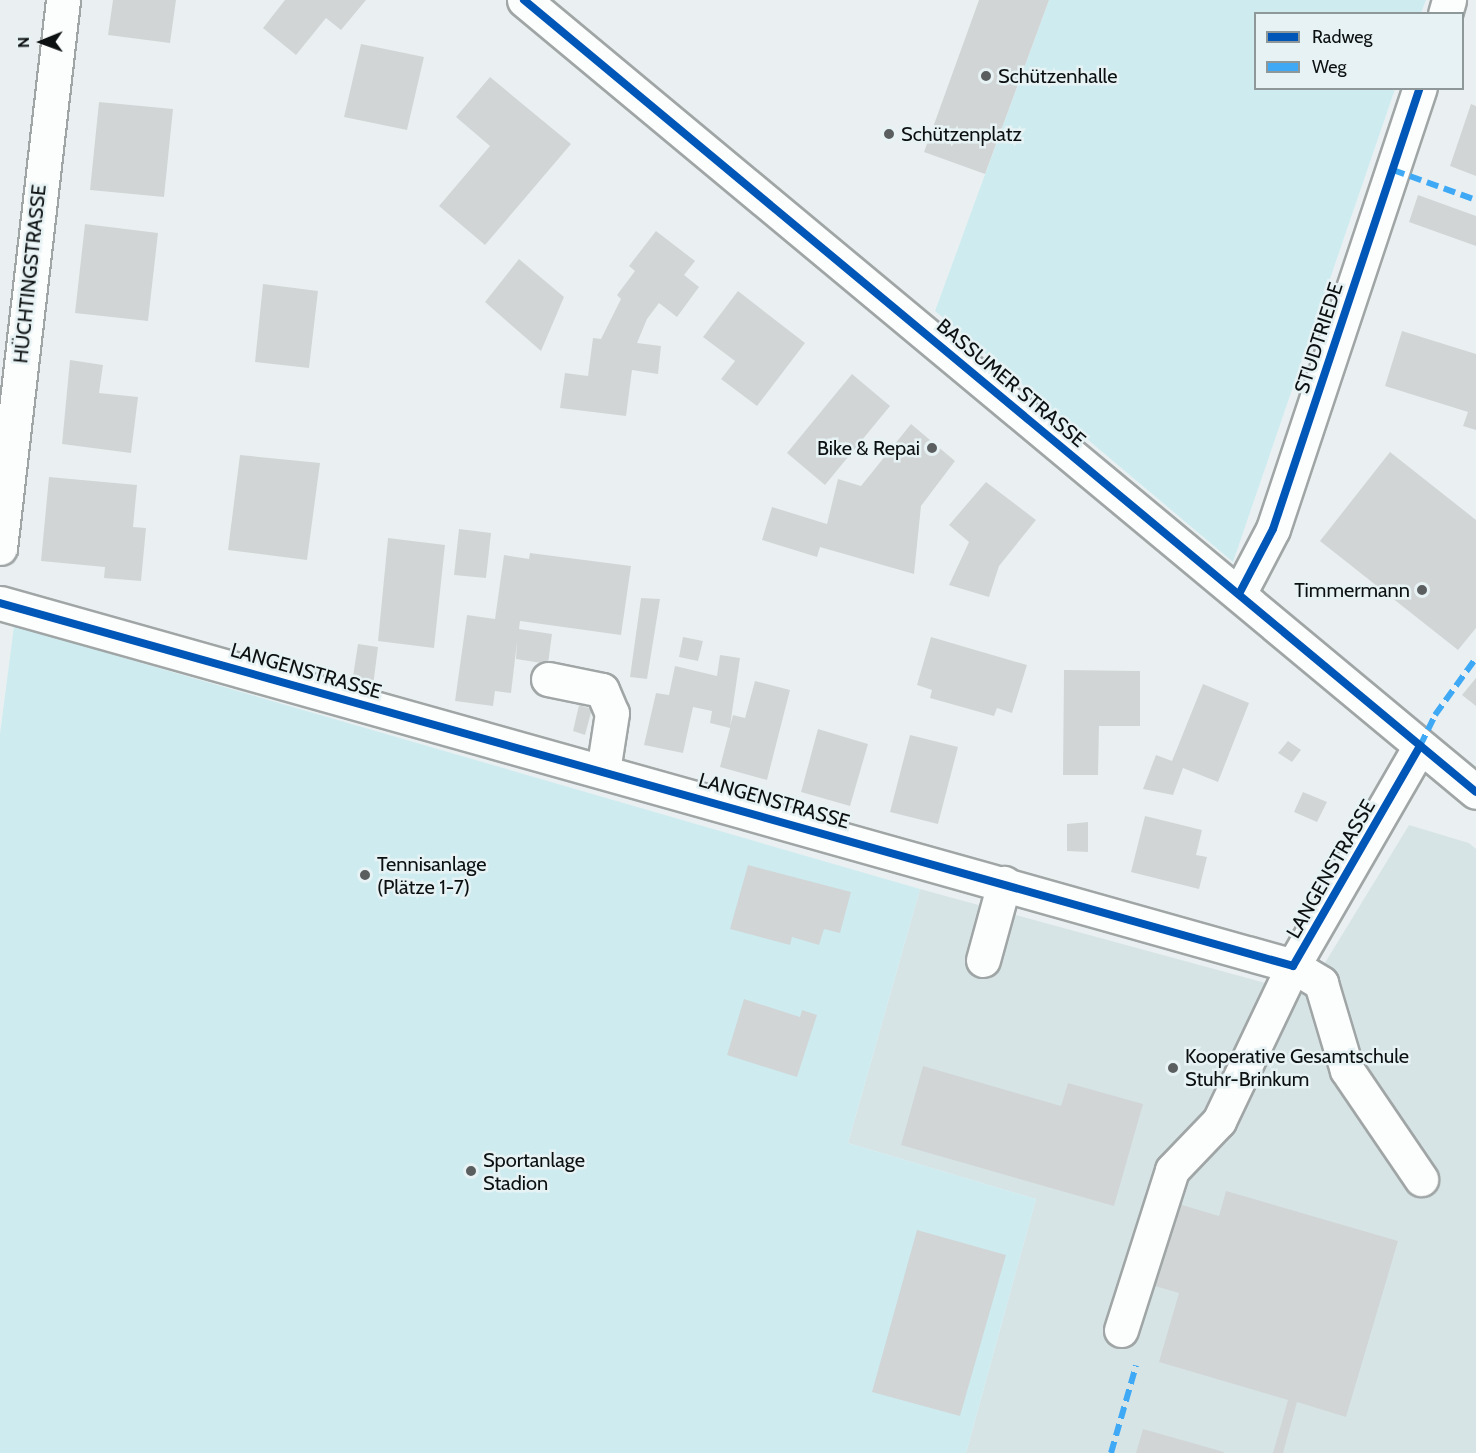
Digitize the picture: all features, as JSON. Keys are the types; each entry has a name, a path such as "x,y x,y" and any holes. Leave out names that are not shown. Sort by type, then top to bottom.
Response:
{"street":[{"name":"HÜCHTINGSTRASSE","path":"0,548 63,0"},
{"name":"BASSUMER STRASSE","path":"524,0 1476,792"},
{"name":"STUDTRIEDE","path":"1239,594 1273,530 1419,90"},
{"name":"LANGENSTRASSE","path":"0,603 1293,966 1420,746"},
{"path":"548,679 602,690 612,713 603,771"},
{"path":"983,960 1004,883"},
{"path":"1121,1330 1172,1170 1219,1122 1293,966 1321,983 1347,1070 1421,1179"}],"shaded area":[{"path":"1049,0 1426,0 1421,12 1254,12 1254,90 1395,90 1233,562 935,311"},
{"name":"Sportanlage Stadion","path":"14,626 920,889 848,1143 1036,1199 966,1453 0,1453 0,734"},
{"name":"Kooperative Gesamtschule Stuhr-Brinkum","path":"1409,825 1469,843 1476,849 1476,1453 966,1453 1036,1199 848,1143 920,889 1306,994"}],"building":[{"path":"113,0 176,0 170,43 108,35"},
{"path":"285,0 366,0 341,30 326,18 296,55 263,28"},
{"name":"Schützenhalle","path":"979,0 1049,0 985,174 924,152"},
{"path":"361,44 424,57 407,130 344,117"},
{"path":"490,77 571,144 485,245 439,206 490,146 456,117"},
{"path":"99,102 173,109 164,197 90,190"},
{"path":"1471,104 1476,106 1476,176 1450,166"},
{"path":"1418,195 1476,216 1476,246 1409,222"},
{"path":"85,224 158,233 148,321 75,313"},
{"path":"656,231 695,261 684,275 699,287 677,317 659,303 647,319 637,343 661,346 658,374 632,370 626,416 560,408 565,373 588,376 593,338 601,339 621,299 617,295 635,271 629,266"},
{"path":"519,259 564,297 541,351 485,302"},
{"path":"263,284 318,291 309,368 255,362"},
{"path":"738,291 805,343 757,406 721,379 735,361 703,337"},
{"path":"1402,331 1476,354 1476,430 1463,426 1468,412 1385,386"},
{"path":"70,360 103,365 99,393 138,397 131,453 62,444"},
{"path":"852,374 890,406 825,485 787,453"},
{"path":"911,424 955,461 921,506 914,574 820,547 817,557 762,540 772,507 827,524 838,479 861,486"},
{"path":"1390,452 1476,520 1476,628 1458,650 1320,541"},
{"path":"240,455 320,463 307,560 228,550"},
{"path":"49,477 137,485 133,527 146,528 141,581 104,578 105,567 41,561"},
{"path":"986,482 1036,520 999,566 989,597 949,585 969,542 949,525"},
{"path":"459,529 491,533 486,578 454,575"},
{"path":"388,538 445,545 434,648 378,641"},
{"path":"530,553 631,566 621,635 520,621 519,629 552,634 548,664 516,659 517,642 511,693 495,691 493,706 455,701 467,615 495,619 504,555 529,559"},
{"path":"641,598 660,599 647,679 630,677"},
{"path":"683,637 703,641 698,661 679,657"},
{"path":"931,637 1027,665 1012,713 997,708 994,716 930,698 932,690 917,685"},
{"path":"358,644 378,647 373,686 352,683"},
{"path":"720,655 740,658 730,726 733,715 745,718 755,681 790,690 767,780 720,767 730,728 710,723 712,711 693,707 683,753 644,745 656,693 669,695 675,666 717,676"},
{"path":"1064,670 1140,671 1140,726 1099,726 1098,775 1063,775"},
{"path":"1476,678 1476,706 1462,695"},
{"path":"1203,684 1249,703 1218,782 1183,768 1173,795 1143,789 1156,755 1172,761"},
{"path":"579,705 592,709 585,735 573,731"},
{"path":"818,729 868,744 850,806 801,792"},
{"path":"910,735 958,747 938,824 890,812"},
{"path":"1288,741 1301,750 1292,762 1278,753"},
{"path":"1303,792 1327,802 1317,822 1294,812"},
{"path":"1145,816 1202,830 1196,855 1207,857 1199,889 1131,872"},
{"path":"1088,822 1088,852 1067,851 1067,824"},
{"path":"748,865 851,892 840,933 824,929 819,945 792,937 790,945 730,929"},
{"path":"744,999 800,1017 802,1010 817,1015 797,1077 727,1055"},
{"path":"923,1066 1061,1106 1068,1083 1143,1104 1114,1206 901,1145"},
{"path":"1226,1191 1398,1241 1346,1417 1297,1402 1283,1453 1273,1453 1288,1400 1159,1362 1179,1293 1148,1284 1172,1202 1219,1216"},
{"path":"917,1230 1006,1255 960,1416 872,1392"},
{"path":"1143,1429 1224,1452 1224,1453 1136,1453"}],"marked path":[{"path":"1393,170 1476,200"},
{"path":"1420,746 1435,715 1476,658"},
{"path":"1111,1453 1136,1366"}],"cycle path":[{"path":"524,0 1476,792"},
{"path":"1239,594 1273,529 1419,90"},
{"path":"0,603 1293,966 1420,746"}],"place":[{"name":"Schützenhalle","path":"986,76"},
{"name":"Schützenplatz","path":"889,134"},
{"name":"Bike & Repai","path":"932,448"},
{"name":"Timmermann","path":"1422,590"},
{"name":"Tennisanlage (Plätze 1-7)","path":"365,875"},
{"name":"Kooperative Gesamtschule Stuhr-Brinkum","path":"1173,1068"},
{"name":"Sportanlage Stadion","path":"471,1171"}]}
